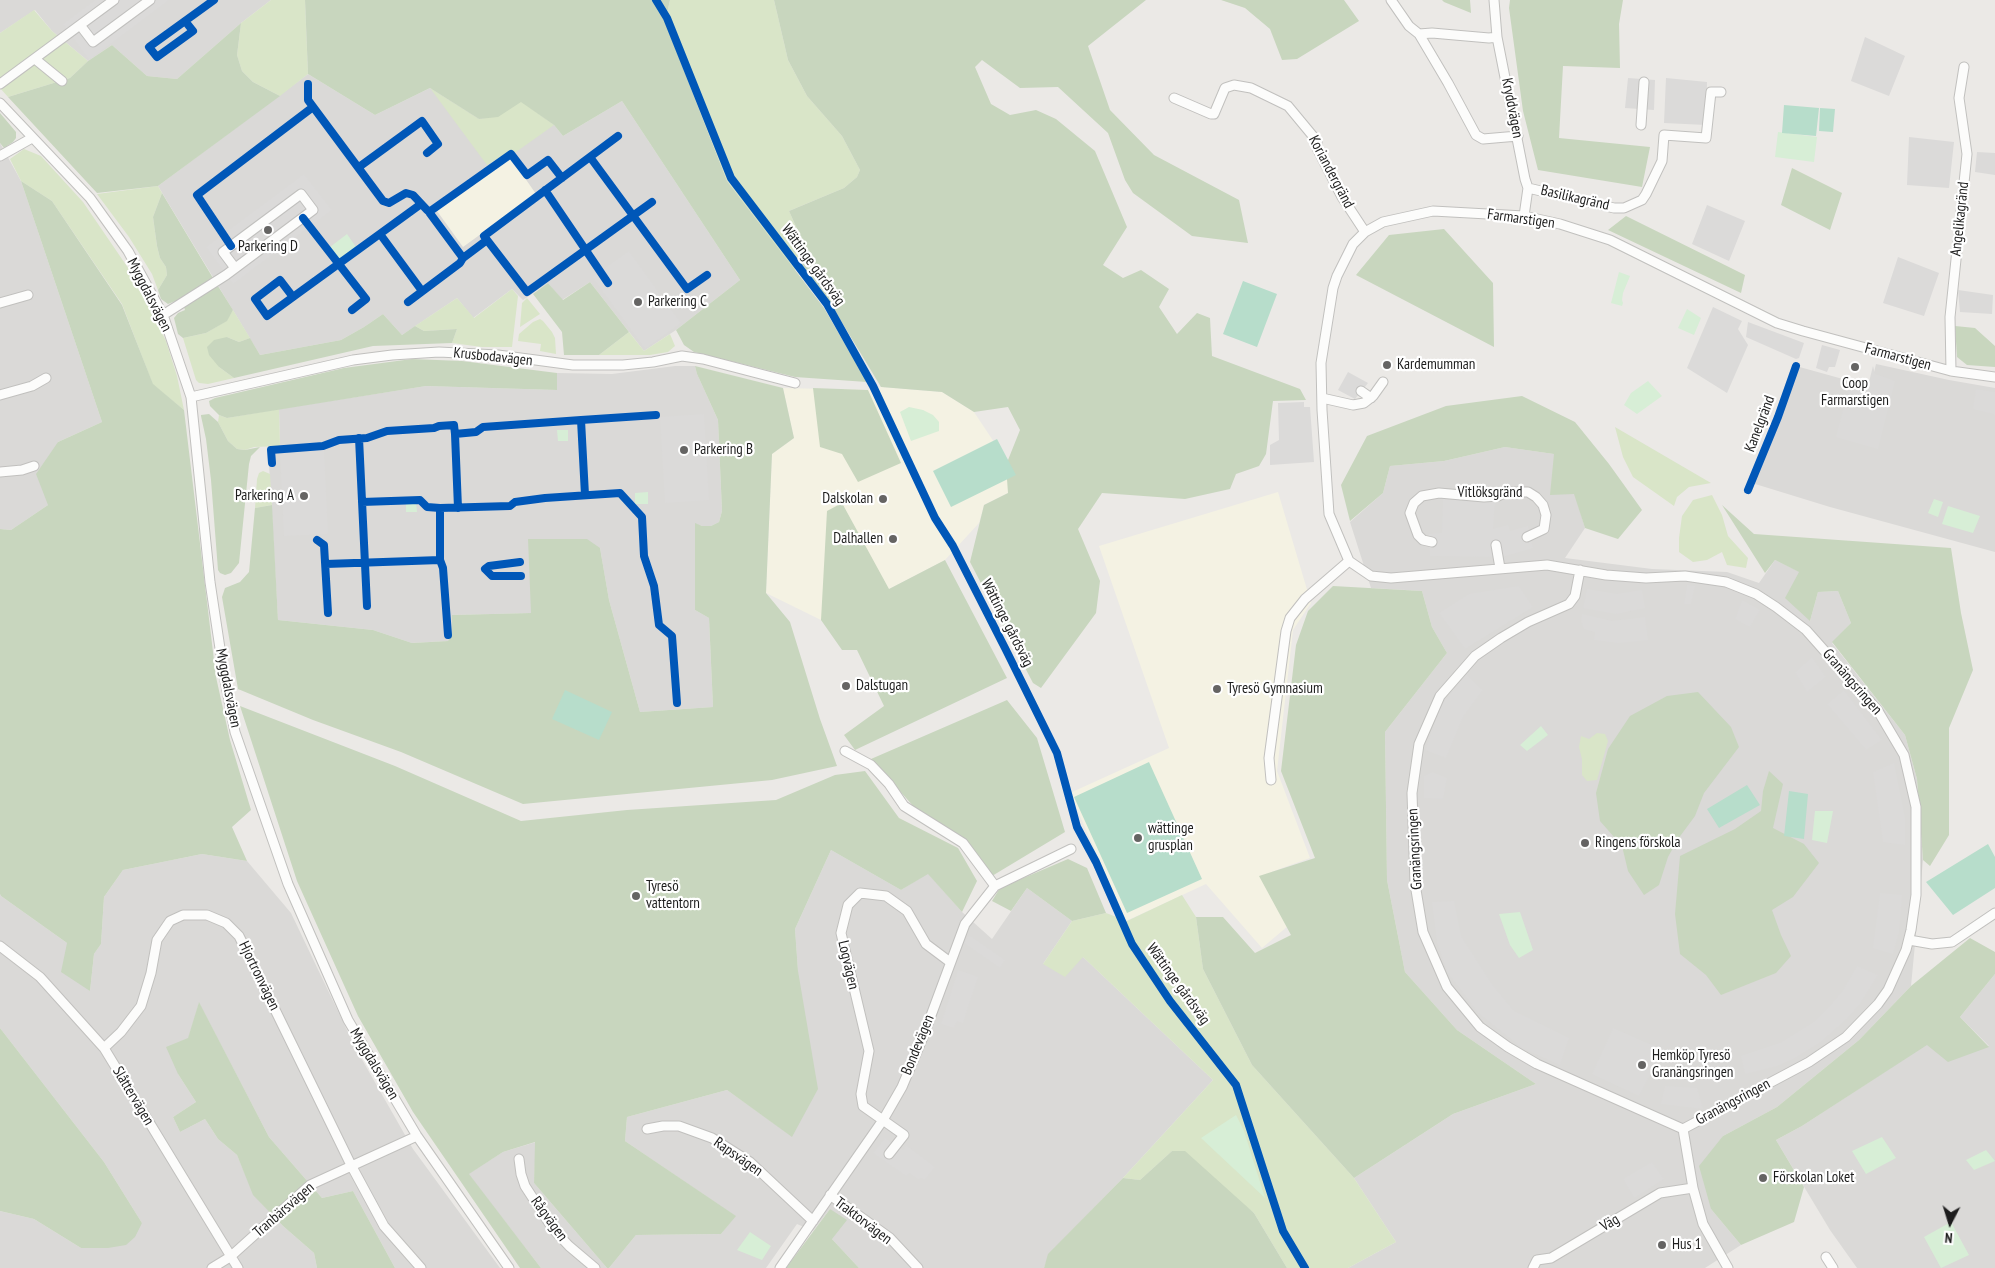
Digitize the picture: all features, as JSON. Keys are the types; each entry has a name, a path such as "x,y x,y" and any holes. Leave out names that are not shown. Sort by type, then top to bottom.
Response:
{"street":[{"path":"0,84 114,0"},
{"path":"80,25 93,42 150,0"},
{"path":"1391,0 1409,26 1419,34 1476,135 1483,138 1518,136"},
{"name":"Kryddvägen","path":"1494,0 1497,37 1528,188 1524,216"},
{"path":"1419,34 1497,37"},
{"path":"34,59 62,81"},
{"name":"Angelikagränd","path":"1951,371 1950,317 1966,154 1959,98 1964,67"},
{"path":"1642,125 1644,82"},
{"name":"Koriandergränd","path":"1174,98 1214,114 1225,88 1234,85 1251,88 1288,106 1317,141 1317,148 1342,197 1365,232"},
{"name":"Basilikagränd","path":"1528,188 1614,208 1624,208 1642,200 1662,161 1664,135 1706,138 1711,92 1721,92"},
{"name":"Myggdalsvägen","path":"0,103 90,198 128,251 163,315 191,396 210,582 224,674 236,732 288,884 348,1020 417,1136 509,1268"},
{"path":"0,156 32,138"},
{"path":"163,315 235,268 313,210 300,194 223,252 235,268"},
{"name":"Farmarstigen","path":"1349,562 1329,514 1321,363 1333,288 1344,261 1353,244 1365,232 1383,222 1433,211 1524,216 1560,224 1610,240 1777,323 1951,371 1995,377"},
{"path":"0,302 28,295"},
{"name":"Krusbodavägen","path":"191,396 353,360 392,354 439,352 513,357 573,365 623,365 653,362 682,356 703,359 795,383"},
{"path":"0,395 32,386 46,378"},
{"path":"1322,398 1353,405 1364,403 1371,398 1383,382"},
{"path":"1361,391 1371,398"},
{"path":"0,472 22,470 34,466"},
{"name":"Vitlöksgränd","path":"1432,542 1423,540 1418,535 1410,513 1414,503 1422,496 1439,493 1484,497 1498,496 1506,492 1528,492 1543,505 1546,515 1544,529 1527,537"},
{"path":"1496,545 1500,568"},
{"path":"1271,780 1269,758 1286,631 1290,618 1305,599 1349,562 1371,576 1391,578 1547,565 1580,570"},
{"name":"Granängsringen","path":"1580,570 1606,575 1646,578 1685,576 1726,582 1756,594 1806,630 1878,711 1904,755 1916,807 1916,895 1909,940 1888,990 1878,1004 1846,1037 1809,1062 1683,1129 1538,1064 1508,1047 1480,1026 1447,986 1423,932 1415,884 1412,793 1419,744 1440,696 1475,656 1500,638 1528,622 1569,604 1575,596 1580,570"},
{"path":"845,751 871,765 904,806 963,843 995,886"},
{"name":"Bondevägen","path":"780,1268 883,1120 902,1087 965,924 995,886 1071,849"},
{"name":"Logvägen","path":"883,1120 863,1106 861,1094 869,1052 841,932 848,906 860,893 886,896 907,911 926,944 950,962"},
{"path":"1909,940 1932,944 1952,942 1995,913"},
{"name":"Hjortronvägen","path":"104,1048 121,1032 141,1006 151,973 157,940 170,921 183,915 207,915 226,923 239,936 351,1164"},
{"name":"Slåttervägen","path":"0,946 40,976 104,1048 238,1268"},
{"path":"883,1120 904,1135 889,1154"},
{"name":"Rapsvägen","path":"648,1130 663,1126 679,1126 712,1138 750,1162 813,1221"},
{"path":"1683,1129 1693,1188 1703,1224 1728,1268"},
{"name":"Tranbärsvägen","path":"212,1268 230,1257 310,1185 351,1164 417,1136"},
{"name":"Rågvägen","path":"519,1159 525,1186 553,1229 569,1246 595,1268"},
{"path":"351,1164 384,1226 421,1268"},
{"name":"Väg","path":"1533,1268 1537,1260 1551,1258 1660,1193 1693,1188"},
{"name":"Traktorvägen","path":"830,1195 890,1238 918,1268"},
{"path":"1826,1257 1833,1268"}],"shaded area":[{"path":"0,0 271,0 241,23 177,79 147,76 112,45 88,61 52,31 35,10 0,33"},
{"path":"95,0 169,0 89,60 63,24"},
{"path":"1865,37 1905,56 1889,96 1851,81"},
{"path":"308,74 375,115 430,88 479,119 498,116 521,101 554,125 563,136 622,101 740,280 676,330 644,351 590,282 562,300 548,283 523,300 512,289 473,318 457,298 402,335 383,314 341,340 260,355 158,186"},
{"path":"1628,78 1655,80 1654,110 1625,108"},
{"path":"1666,78 1707,82 1706,125 1664,123"},
{"path":"1909,137 1954,142 1949,188 1907,185"},
{"path":"0,143 21,181 102,422 58,442 48,505 11,530 0,529"},
{"path":"1977,152 1995,153 1995,175 1975,172"},
{"path":"511,158 536,194 463,247 437,211"},
{"name":"Parkering D","path":"304,174 332,210 233,284 206,247"},
{"path":"1707,205 1745,221 1729,261 1692,244"},
{"name":"Parkering C","path":"629,251 681,323 645,349 592,277"},
{"path":"1898,257 1939,273 1924,316 1883,303"},
{"path":"1958,290 1993,295 1992,314 1960,312"},
{"path":"1713,307 1742,321 1738,329 1748,345 1727,393 1687,368"},
{"path":"1748,322 1804,343 1799,358 1796,359 1746,337"},
{"path":"1822,345 1840,350 1835,367 1829,367 1827,372 1816,368"},
{"path":"1876,364 1995,388 1995,552 1830,507 1752,483 1796,366 1868,386 1871,385"},
{"path":"675,366 695,366 718,420 722,511 719,522 711,526 695,524 695,610 709,618 713,707 640,712 609,600 600,548 531,613 452,615 452,634 448,641 412,643 373,630 278,620 268,447 280,446 279,409 426,386 557,390 557,373 612,374"},
{"path":"1873,366 1875,374 1895,381 1878,449 1836,437 1850,382 1868,386"},
{"path":"1348,372 1368,383 1355,399 1338,390"},
{"name":"Dalskolan","path":"881,387 942,392 974,412 1016,475 1008,493 984,505 979,523 945,560 889,589 821,620 766,593 772,454 794,438 783,388 868,390"},
{"path":"1976,389 1995,392 1995,416 1994,414 1973,409"},
{"path":"1304,402 1304,407 1310,407 1314,462 1270,465 1270,445 1279,440 1278,403"},
{"name":"Parkering B","path":"704,414 709,500 665,503 660,417"},
{"path":"1505,447 1554,454 1575,494 1585,528 1565,558 1652,569 1727,572 1759,583 1775,560 1800,572 1810,621 1818,592 1838,591 1851,623 1832,643 1905,735 1917,779 1923,860 1911,986 1859,1040 1777,1107 1723,1136 1711,1209 1741,1245 1705,1268 1348,1268 1396,1242 1354,1178 1453,1114 1536,1084 1457,1030 1405,972 1387,880 1385,732 1447,653 1432,627 1422,591 1371,588 1350,522 1383,493 1390,466 1444,461"},
{"name":"Parkering A","path":"324,450 328,534 284,536 280,452"},
{"name":"Tyresö Gymnasium","path":"1278,492 1311,603 1293,630 1277,771 1310,858 1271,872 1295,920 1262,948 1206,884 1126,921 1070,793 1169,748 1099,546"},
{"path":"1443,497 1495,500 1493,529 1508,525 1510,531 1528,526 1533,548 1502,557 1430,556 1429,534 1442,533"},
{"path":"1687,585 1695,586 1691,604 1684,604"},
{"path":"1519,586 1533,607 1465,649 1439,613 1469,594"},
{"path":"1587,589 1617,594 1642,590 1645,608 1616,614 1583,608"},
{"path":"1742,600 1760,610 1750,627 1735,619"},
{"path":"1582,614 1612,621 1645,617 1648,640 1618,643 1594,640 1595,632 1584,629 1581,621"},
{"path":"1812,657 1826,677 1807,692 1795,672"},
{"path":"1466,674 1483,690 1463,717 1446,758 1425,750 1441,705"},
{"path":"1844,690 1882,740 1866,750 1827,704"},
{"path":"1894,763 1905,818 1905,845 1883,842 1873,772"},
{"path":"1432,772 1447,778 1443,799 1424,798 1424,776"},
{"path":"831,850 901,890 928,873 962,912 992,939 1027,888 1072,921 1043,964 1082,956 1213,1080 1123,1178 1049,1254 1044,1268 859,1268 832,1239 830,1209 813,1231 797,1224 766,1268 609,1268 636,1235 721,1234 735,1216 625,1141 627,1117 727,1090 792,1136 798,971 795,929"},
{"path":"202,854 247,861 291,913 356,1049 413,1149 500,1268 395,1268 353,1191 322,1198 269,1137 199,1003 178,1074 196,1102 173,1117 180,1132 205,1119 218,1139 237,1155 254,1195 283,1226 314,1253 317,1268 0,1268 0,1211 34,1219 81,1248 142,1223 104,1162 0,1028 0,894 67,943 90,991 94,954 101,944 104,897 123,870"},
{"path":"1880,893 1902,895 1899,932 1893,954 1873,948"},
{"path":"1454,901 1461,936 1492,984 1514,1011 1569,1038 1560,1065 1522,1048 1478,1013 1447,972 1437,942 1432,902"},
{"path":"969,935 1005,960 1000,968 964,943"},
{"path":"1857,966 1878,975 1860,1004 1847,1019 1821,1042 1795,1058 1777,1066 1745,1074 1741,1056 1780,1043 1812,1023 1843,990"},
{"path":"958,970 978,977 963,1023 957,1021 954,1028 941,1024"},
{"path":"1995,974 1995,1268 1857,1268 1830,1230 1776,1140 1802,1126 1927,1044 1989,1046 1960,1017"},
{"path":"1613,1028 1663,1050 1639,1096 1592,1074"},
{"path":"1665,1086 1697,1088 1703,1109 1661,1104"},
{"path":"885,1138 903,1150 906,1145 935,1167 925,1180 918,1179 909,1173 906,1176 873,1153"},
{"path":"536,1142 534,1183 607,1268 541,1268 468,1174 503,1152"},
{"path":"1652,1162 1664,1179 1634,1198 1623,1179"}],"green space":[{"path":"271,0 305,0 308,74 280,96 253,82 242,71 237,55 241,23"},
{"path":"305,0 670,0 665,22 727,181 824,308 867,382 795,377 694,352 684,345 676,330 740,280 622,101 563,136 554,125 521,102 498,117 479,119 430,88 375,115 308,74"},
{"path":"670,0 774,0 788,60 807,96 842,136 860,170 857,177 844,188 789,211 803,242 801,265 794,270 727,181 665,22"},
{"path":"774,0 1146,0 1088,46 1110,110 1154,155 1239,200 1248,243 1192,236 1133,193 1125,180 1108,133 1058,87 1020,88 982,60 975,67 991,104 1010,115 1036,110 1056,119 1095,151 1127,227 1103,265 1123,278 1141,270 1169,289 1159,307 1177,334 1197,313 1210,318 1212,356 1300,389 1306,400 1273,401 1266,454 1259,466 1236,474 1230,489 1185,499 1102,493 1078,529 1100,581 1096,613 1041,688 1033,683 970,562 984,505 1008,493 1006,465 1020,430 1008,407 974,412 942,392 881,387 829,301 801,265 803,242 789,211 844,188 857,177 860,170 842,136 807,96 788,60"},
{"path":"1221,0 1344,0 1359,21 1297,59 1282,60 1270,29 1245,8"},
{"path":"1442,0 1470,0 1471,13 1444,2"},
{"path":"1510,0 1623,0 1619,24 1620,68 1563,66 1559,138 1650,147 1642,187 1538,170 1523,111 1509,8"},
{"path":"34,10 52,31 88,61 70,78 8,97 0,88 0,33"},
{"path":"241,23 237,55 242,71 253,82 280,96 158,186 97,193 8,97 70,78 88,61 112,45 147,76 177,79"},
{"path":"430,88 479,119 498,116 521,101 554,125 516,152 507,153 487,165"},
{"path":"1784,105 1819,108 1816,136 1782,133"},
{"path":"1820,108 1835,109 1833,132 1819,131"},
{"path":"0,113 16,132 16,138 13,142 4,148 0,143"},
{"path":"1778,132 1817,137 1814,162 1775,157"},
{"path":"24,149 41,156 83,202 137,281 166,341 177,376 184,410 153,385 122,304 52,201 21,181 10,159"},
{"path":"1792,168 1842,193 1830,230 1781,205"},
{"path":"21,181 52,201 122,305 153,384 184,410 216,677 230,740 251,810 232,827 247,861 202,854 123,870 104,897 101,944 94,954 90,991 61,972 67,943 0,894 0,529 11,530 48,505 36,474 58,442 102,422"},
{"path":"158,186 162,193 153,217 157,246 160,258 166,267 167,275 158,290 152,274 129,237 97,194"},
{"path":"162,193 213,278 178,300 168,304 161,299 158,290 167,275 166,267 160,258 157,246 153,217"},
{"path":"1626,216 1745,275 1741,293 1608,230"},
{"path":"1444,229 1493,283 1494,347 1356,275 1389,235"},
{"path":"347,234 356,247 339,260 330,247"},
{"path":"1619,272 1630,276 1623,293 1622,306 1611,303"},
{"path":"1243,281 1277,294 1257,347 1223,334"},
{"path":"590,282 629,332 599,355 564,355 562,332 533,294 548,283 563,300"},
{"path":"218,286 233,310 227,321 206,333 183,338 178,334 174,318 178,313 185,310 184,307"},
{"path":"512,289 518,296 512,347 482,347 452,343 457,329 424,331 415,326 457,298 474,318"},
{"path":"527,298 540,314 520,327 522,303"},
{"path":"1687,309 1701,318 1694,335 1678,328"},
{"path":"233,310 250,338 239,342 227,337 219,367 234,378 208,384 199,383 196,380 183,338 206,333 226,321"},
{"path":"383,314 402,335 415,326 424,331 457,329 452,343 373,346 234,378 219,367 209,355 207,347 214,340 227,337 239,342 250,338 260,355 341,340"},
{"path":"540,319 555,338 556,354 540,351 541,344 518,341 519,334 533,322"},
{"path":"1955,326 1975,328 1995,346 1995,367 1967,365 1957,357"},
{"path":"629,332 644,351 670,334 675,346 668,352 650,355 599,355"},
{"path":"412,359 462,361 557,373 557,390 426,386 227,418 219,415 210,406 209,401 215,398 344,368"},
{"path":"695,366 783,388 794,438 772,454 766,593 790,622 820,719 837,766 772,780 523,804 401,752 313,720 238,689 222,597 225,588 240,582 249,572 255,508 272,505 278,620 373,630 412,643 448,641 452,634 452,615 531,613 528,539 587,539 600,548 609,600 640,712 713,707 709,618 695,610 695,523 702,526 711,526 719,522 722,511 718,420"},
{"path":"1648,381 1662,396 1637,414 1624,405 1631,393"},
{"path":"813,388 868,390 901,463 858,482 842,454 820,447"},
{"path":"1522,396 1575,422 1609,464 1642,510 1618,539 1585,528 1574,494 1550,495 1554,454 1505,447 1444,461 1390,466 1383,493 1350,521 1341,485 1367,436 1446,406"},
{"path":"909,407 923,410 933,415 939,422 939,431 911,441 900,412"},
{"path":"279,409 280,446 254,447 245,450 237,449 228,441 218,422 219,415 227,418"},
{"path":"209,414 218,422 228,441 237,449 245,450 260,447 251,456 249,464 239,563 231,573 225,575 218,570 211,480 201,416"},
{"path":"1615,427 1711,483 1689,487 1677,497 1674,506 1633,477 1623,457"},
{"path":"557,430 568,430 568,441 558,441"},
{"path":"997,439 1016,475 951,507 933,471"},
{"path":"263,471 270,474 272,505 255,508 257,479 259,473"},
{"path":"648,492 648,504 635,504 635,493"},
{"path":"1712,495 1722,515 1728,536 1748,558 1746,568 1727,565 1722,552 1707,560 1693,562 1679,552 1682,516 1693,500"},
{"path":"1934,499 1943,502 1938,517 1928,513"},
{"path":"416,502 417,512 406,512 406,503"},
{"path":"842,503 889,589 945,560 1007,678 855,750 844,735 884,706 857,650 842,650 821,620 827,511"},
{"path":"1722,505 1754,534 1951,548 1961,613 1973,670 1949,728 1949,835 1930,866 1923,860 1917,779 1905,735 1832,642 1851,623 1838,591 1818,592 1810,621 1785,598 1799,572 1775,560 1765,573"},
{"path":"1948,506 1980,516 1973,533 1942,524"},
{"path":"1333,586 1422,591 1432,627 1447,653 1385,732 1387,880 1405,972 1457,1030 1536,1084 1453,1114 1354,1178 1252,1065 1203,969 1196,917 1223,917 1255,953 1291,935 1259,876 1315,858 1281,771 1296,645 1308,611"},
{"path":"565,690 612,712 599,740 552,719"},
{"path":"1698,692 1731,727 1739,747 1704,793 1695,816 1678,839 1668,857 1659,885 1644,895 1628,871 1622,846 1600,821 1596,793 1608,749 1630,716 1667,696"},
{"path":"1007,700 1037,738 1065,832 992,876 965,839 915,808 871,759"},
{"path":"240,706 395,766 521,821 627,810 776,800 835,775 865,771 899,818 958,848 977,881 962,912 928,874 901,890 831,850 795,929 798,971 818,1089 792,1137 727,1090 627,1117 625,1141 736,1216 721,1234 636,1235 609,1268 607,1268 534,1183 535,1142 503,1152 469,1174 541,1268 520,1268 413,1112 358,1016 297,881"},
{"path":"1541,726 1548,735 1527,751 1520,745"},
{"path":"1597,733 1605,734 1608,741 1597,780 1587,781 1582,775 1582,759 1579,747 1581,736 1589,739"},
{"name":"wättinge grusplan","path":"1149,762 1202,879 1127,913 1074,797"},
{"path":"1769,771 1783,784 1773,828 1804,844 1819,863 1793,897 1772,910 1791,956 1776,973 1721,995 1706,975 1680,954 1675,914 1680,856 1735,829 1761,811 1763,791"},
{"path":"1747,785 1760,805 1719,828 1707,809"},
{"path":"1789,791 1808,794 1804,839 1784,836"},
{"path":"1815,811 1833,811 1827,843 1812,840"},
{"path":"1988,844 1995,857 1995,888 1953,915 1926,882"},
{"path":"1068,859 1087,868 1106,913 1072,921 1027,888 1011,911 992,901 1000,888"},
{"path":"1182,895 1196,917 1203,969 1252,1065 1354,1178 1396,1242 1348,1268 1287,1268 1254,1213 1172,1151 1140,1180 1123,1178 1213,1080 1083,957 1065,977 1043,964 1072,921 1106,913 1127,921"},
{"path":"1520,912 1533,950 1519,958 1510,945 1499,914"},
{"path":"1970,938 1995,952 1995,974 1960,1017 1989,1047 1948,1062 1927,1045 1802,1126 1776,1140 1804,1187 1794,1222 1741,1245 1711,1209 1699,1166 1723,1136 1777,1107 1859,1040 1911,986"},
{"path":"199,1002 269,1137 322,1198 353,1191 395,1268 317,1268 314,1253 283,1226 253,1195 237,1155 218,1139 205,1119 180,1132 173,1117 196,1102 178,1074 166,1047 188,1038"},
{"path":"0,1028 104,1162 142,1223 135,1237 126,1245 108,1248 81,1248 34,1219 0,1211"},
{"path":"1236,1115 1244,1131 1265,1198 1201,1138"},
{"path":"1882,1137 1896,1158 1866,1174 1852,1151"},
{"path":"1986,1150 1995,1161 1974,1170 1966,1160"},
{"path":"1172,1151 1185,1151 1254,1213 1287,1268 1044,1268 1048,1254 1123,1178 1140,1180"},
{"path":"830,1209 847,1220 832,1239 859,1268 786,1268"},
{"path":"1951,1222 1969,1255 1941,1268 1924,1237"},
{"path":"750,1232 771,1246 762,1260 737,1250"}],"cycle path":[{"path":"185,21 193,31 157,57 149,47 214,0"},
{"name":"Wättinge gårdsväg","path":"656,0 667,18 731,178 827,304 873,386 935,518 953,546 1057,753 1077,827 1096,862 1132,944 1170,1001 1236,1085 1283,1231 1305,1268"},
{"path":"308,84 308,100 383,201 389,203 406,193 413,195 427,210"},
{"path":"231,246 197,195 313,107"},
{"path":"359,167 422,121 438,144 427,153"},
{"path":"487,240 484,236 618,136"},
{"path":"562,178 548,160 527,175 511,154 429,212 463,258 487,240 527,292 652,202"},
{"path":"590,157 687,289 707,275"},
{"path":"545,190 608,283"},
{"path":"293,297 280,280 255,299 267,316 421,204"},
{"path":"303,218 366,299 352,310"},
{"path":"380,234 422,291"},
{"path":"408,302 460,263 463,258"},
{"name":"Kanelgränd","path":"1748,490 1778,417 1796,366"},
{"path":"581,420 656,415"},
{"path":"272,463 271,450 323,446 339,440 367,438 387,431 454,425 455,434 476,432 483,427 581,420 585,495"},
{"path":"455,434 458,508"},
{"path":"359,438 367,606"},
{"path":"448,635 443,568 440,560 440,508 510,506 515,502 545,498 620,493 642,517 644,556 654,586 659,625 672,636 677,703"},
{"path":"362,502 420,500 427,507 440,508"},
{"path":"317,540 324,545 328,613"},
{"path":"326,564 440,560"},
{"path":"520,562 489,566 485,569 492,576 521,576"}],"place":[{"name":"Parkering D","path":"268,230"},
{"name":"Parkering C","path":"638,302"},
{"name":"Kardemumman","path":"1387,365"},
{"name":"Coop Farmarstigen","path":"1855,367"},
{"name":"Parkering B","path":"684,450"},
{"name":"Parkering A","path":"304,496"},
{"name":"Dalskolan","path":"883,499"},
{"name":"Dalhallen","path":"893,539"},
{"name":"Dalstugan","path":"846,686"},
{"name":"Tyresö Gymnasium","path":"1217,689"},
{"name":"wättinge grusplan","path":"1138,838"},
{"name":"Ringens förskola","path":"1585,843"},
{"name":"Tyresö vattentorn","path":"636,896"},
{"name":"Hemköp Tyresö Granängsringen","path":"1642,1065"},
{"name":"Förskolan Loket","path":"1763,1178"},
{"name":"Hus 1","path":"1662,1245"}]}
